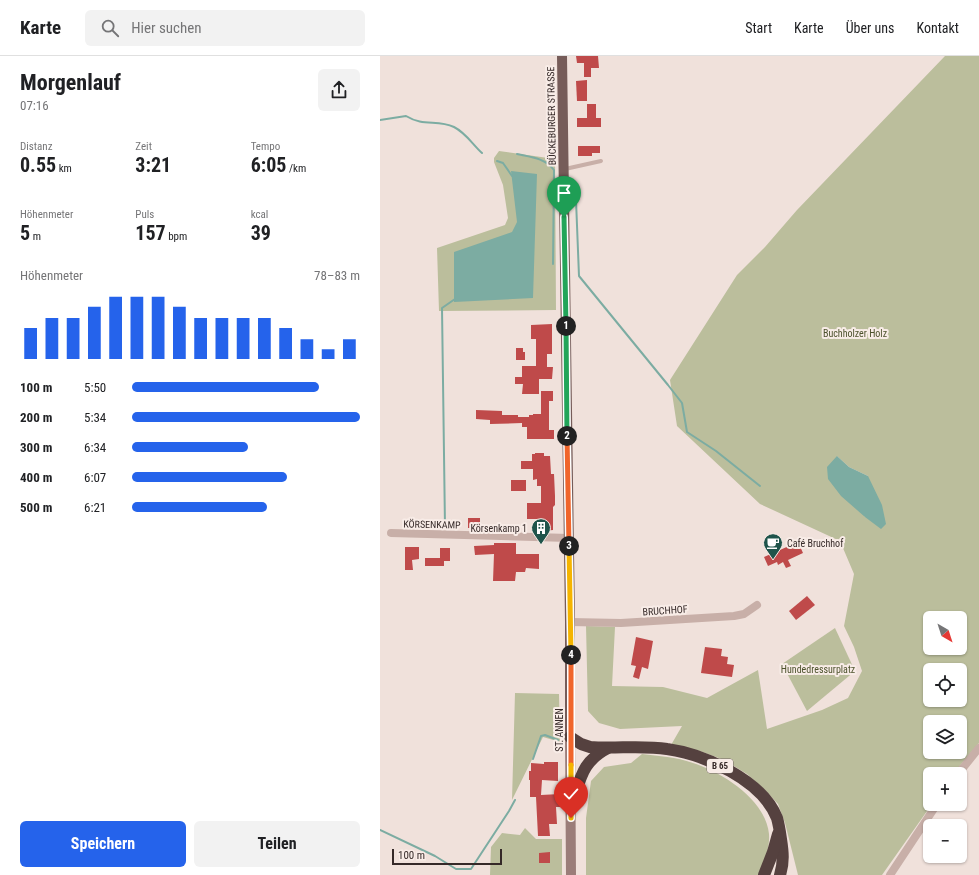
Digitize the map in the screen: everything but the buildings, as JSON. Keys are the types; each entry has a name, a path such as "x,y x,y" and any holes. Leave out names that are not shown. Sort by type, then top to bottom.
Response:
{"highway":[{"name":"B 65","path":"570,737 581,744 590,747 666,749 695,754 732,772 760,794 771,808 776,818 784,856 780,875"},
{"path":"571,806 583,771 588,762 608,748"},
{"path":"764,875 773,852 779,827"}],"main road":[{"name":"BÜCKEBURGER STRASSE","path":"562,56 570,584"},
{"name":"ST. ANNEN","path":"570,584 571,875"}],"street":[{"name":"KÖRSENKAMP","path":"391,533 569,538"},
{"name":"BRUCHHOF","path":"570,622 621,623 734,616 744,614 757,605"},
{"path":"964,767 979,748"},
{"path":"890,875 932,811"}],"lane":[{"path":"564,170 601,161"}],"green space":[{"name":"Buchholzer Holz","path":"945,56 979,56 979,743 967,757 967,715 923,715 923,759 966,759 959,767 923,767 923,811 927,811 882,875 798,875 785,823 778,804 747,774 724,760 700,751 671,745 682,726 620,729 599,723 588,711 586,626 615,627 612,686 663,687 707,698 758,670 767,729 822,710 848,698 862,671 854,647 844,626 854,574 840,541 760,504 677,426 670,380 737,275 765,247 797,210","holes":["837,456 849,467 868,476 865,517"]},
{"path":"499,151 555,159 556,310 439,311 437,248 505,225 508,218 503,185 494,162 494,158"},
{"name":"Hundedressurplatz","path":"835,628 855,671 807,711 782,664"},
{"path":"515,693 559,694 560,742 543,737 512,800"},
{"path":"642,754 680,759 704,767 729,780 751,799 760,810 766,822 769,834 768,850 758,875 586,875 586,818 591,781 604,767 631,763"},
{"path":"525,828 536,839 562,839 562,875 490,875 491,847 502,833 520,835"}],"water":[{"path":"511,171 537,174 533,298 454,302 454,252 512,232 517,222"},
{"path":"837,456 849,467 868,476 882,505 886,524 881,529 841,496 828,479 827,467"}],"waterway":[{"path":"380,120 406,116 419,121 442,123 454,127 462,132 482,153"},
{"path":"517,154 542,160 554,170 553,264"},
{"path":"497,161 503,163 512,176"},
{"path":"576,200 579,276 682,403 687,432 716,451 760,486"},
{"path":"445,527 442,308 455,299"},
{"path":"533,759 541,736 545,735 558,740"},
{"path":"380,830 435,856 456,869 471,869 515,800"}],"place":[{"name":"Körsenkamp 1","path":"541,545"},
{"name":"Café Bruchhof","path":"773,560"}],"route":[{"path":"564,217 571,696 571,818"}]}
